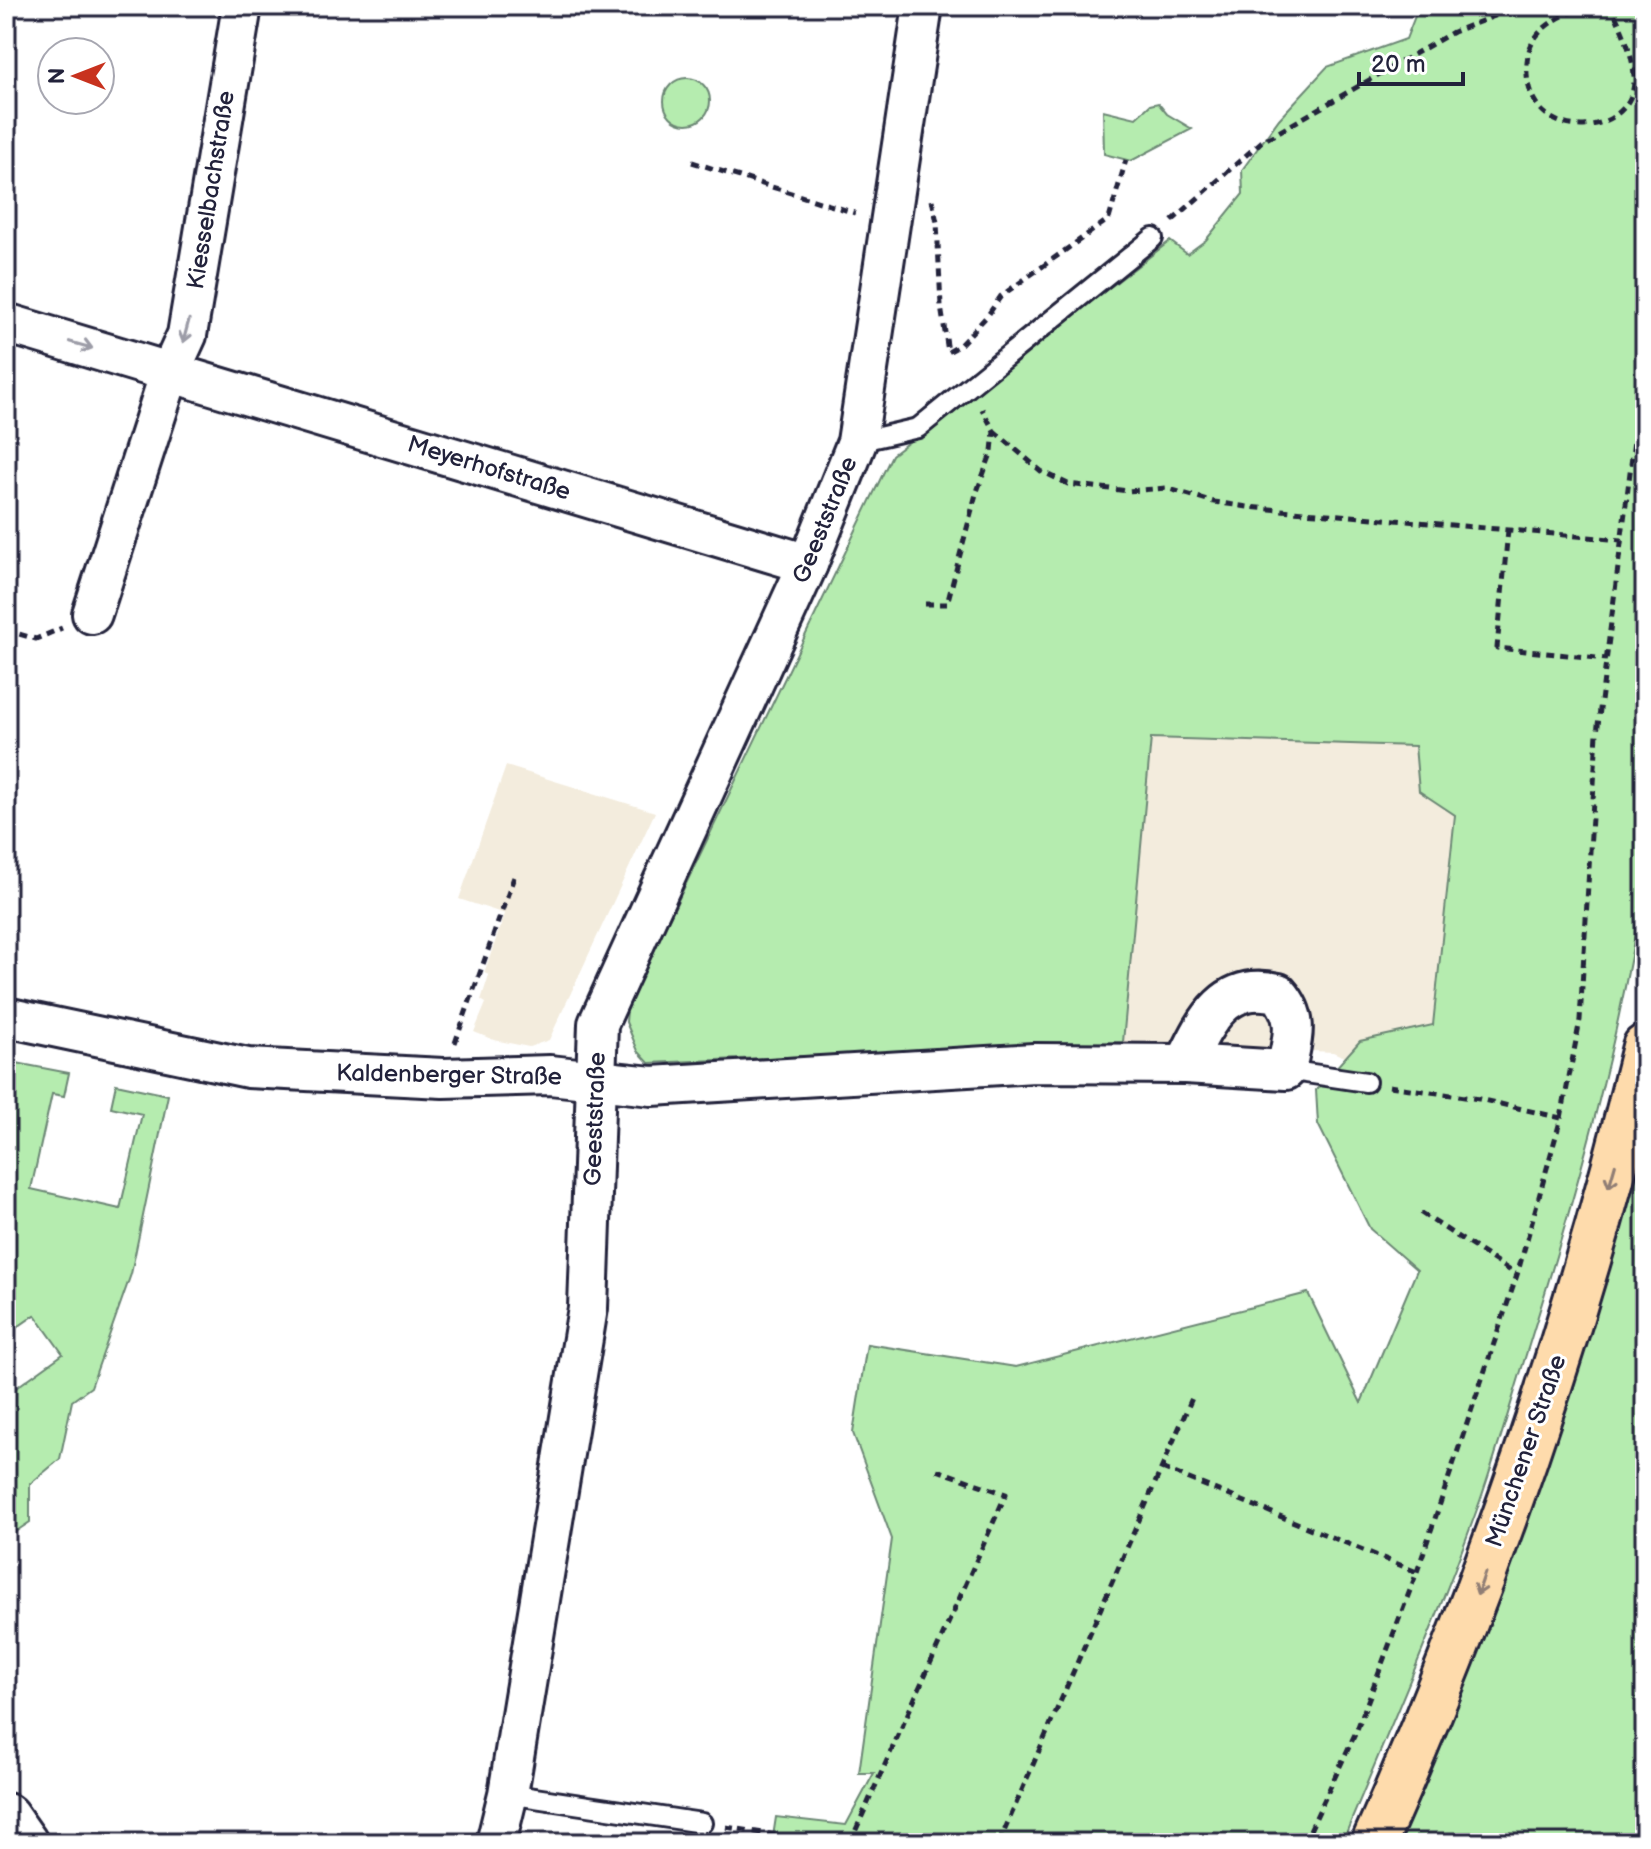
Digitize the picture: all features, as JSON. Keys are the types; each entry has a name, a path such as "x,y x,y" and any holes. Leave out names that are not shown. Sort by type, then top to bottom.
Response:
{"highway":[{"name":"Münchener Straße","path":"1374,1843 1474,1604 1542,1411 1605,1200 1645,1047"}],"street":[{"name":"Kiesselbachstraße","path":"170,372 187,335 242,6"},
{"name":"Geeststraße","path":"496,1843 508,1794 588,1308 598,1024 808,564 857,442 923,6"},
{"name":"Meyerhofstraße","path":"6,323 808,564"},
{"path":"92,614 170,372"},
{"path":"1185,1064 1210,1015 1229,999 1252,990 1264,990 1278,993 1293,1014 1286,1070"},
{"name":"Kaldenberger Straße","path":"6,1017 248,1068 443,1078 550,1075 652,1086 1034,1063 1185,1064 1286,1070"},
{"path":"6,1816 25,1843"}],"lane":[{"name":"Geeststraße","path":"857,442 918,428 1153,238"},
{"path":"1286,1070 1366,1082"},
{"path":"508,1794 702,1823"}],"path":[{"path":"1153,238 1261,142 1453,32 1521,6"},
{"path":"1589,6 1564,14 1541,31 1527,51 1526,81 1532,102 1546,116 1566,125 1597,125 1618,115 1631,99 1634,77 1611,6"},
{"path":"896,182 929,189 937,222 941,306 948,352 959,346 1001,296 1109,219 1126,160"},
{"path":"692,162 890,224"},
{"path":"1304,1843 1356,1732 1417,1572 1517,1275 1561,1118 1580,1020 1597,733 1636,425 1645,308"},
{"path":"966,390 994,431 1041,471 1068,484 1128,491 1166,488 1214,502 1248,507 1622,540"},
{"path":"925,604 947,604 976,494 992,451 994,431"},
{"path":"1508,530 1497,648 1607,659"},
{"path":"6,630 36,639 92,614"},
{"path":"443,1078 514,877"},
{"path":"1366,1082 1479,1099 1561,1118"},
{"path":"1421,1213 1517,1275"},
{"path":"999,1843 1192,1398"},
{"path":"1162,1468 1417,1572"},
{"path":"850,1843 1006,1494 937,1470"},
{"path":"702,1823 825,1843"}],"shaded area":[{"path":"1151,738 1515,749 1481,1090 1385,1075 1333,1052 1123,1042"},
{"path":"506,766 655,812 549,1040 529,1047 494,1040 474,1032 486,1003 481,1000 489,975 484,973 505,914 459,899"}],"green space":[{"path":"1419,6 1645,6 1645,875 1624,994 1596,1112 1547,1287 1480,1501 1431,1630 1342,1843 772,1843 776,1817 846,1825 874,1773 859,1773 892,1539 853,1433 867,1344 1016,1367 1308,1293 1361,1403 1417,1270 1370,1229 1318,1124 1316,1090 1360,1041 1433,1025 1455,815 1419,791 1415,746 1151,738 1123,1042 649,1063 638,1051 626,1022 628,998 892,455 1170,241 1187,254 1206,240 1243,194 1242,170 1279,119 1327,67 1406,39"},
{"path":"687,78 703,85 710,101 703,117 687,124 671,117 664,101 671,85"},
{"path":"1158,103 1167,114 1192,129 1131,161 1104,154 1103,110 1136,118 1150,105"},
{"path":"6,1061 69,1073 64,1096 52,1094 31,1189 120,1209 142,1114 111,1107 116,1084 168,1095 131,1274 91,1387 72,1401 60,1459 30,1484 30,1522 6,1538 6,1395 63,1354 35,1315 6,1335"},
{"path":"1645,1100 1645,1843 1392,1843"}]}
